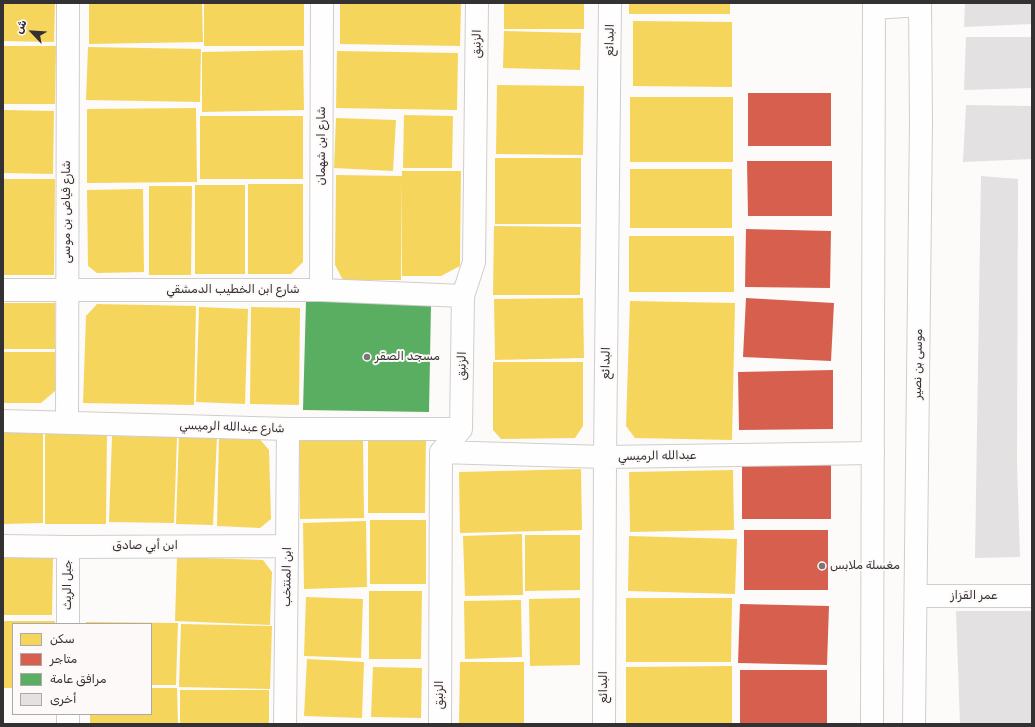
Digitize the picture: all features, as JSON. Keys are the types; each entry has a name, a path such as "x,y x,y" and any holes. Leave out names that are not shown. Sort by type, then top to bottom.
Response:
{"street":[{"name":"شارع فياض بن موسى","path":"66,422 68,3"},
{"name":"شارع ابن شهمان","path":"321,290 322,3"},
{"name":"الزنبق","path":"461,429 463,296 474,262 477,3"},
{"name":"البدائع","path":"604,724 605,456 610,3"},
{"path":"872,724 874,5 920,4"},
{"name":"موسى بن نصير","path":"914,724 921,122 920,4"},
{"name":"شارع ابن الخطيب الدمشقي","path":"3,290 321,290 463,296"},
{"name":"شارع عبدالله الرميسي","path":"3,421 288,429 461,429"},
{"name":"ابن المنتخب","path":"285,724 288,429"},
{"path":"441,452 461,429"},
{"name":"الزنبق","path":"440,724 441,452"},
{"name":"عبدالله الرميسي","path":"441,452 605,456 873,453"},
{"name":"ابن أبي صادق","path":"3,546 288,546"},
{"name":"جبل الريث","path":"68,547 68,623"},
{"name":"عمر القزاز","path":"916,596 1032,596"}],"building: سكن":[{"path":"3,3 55,3 54,42 3,41"},
{"path":"89,3 202,3 203,42 89,44"},
{"path":"204,3 304,3 304,46 204,46"},
{"path":"340,3 461,3 460,46 340,44"},
{"path":"504,3 584,3 584,29 504,29"},
{"path":"629,3 730,3 730,14 629,14"},
{"path":"633,21 732,22 732,87 633,86"},
{"path":"504,31 581,33 580,70 503,68"},
{"path":"3,46 56,46 55,104 3,104"},
{"path":"88,47 201,49 200,102 86,100"},
{"path":"303,50 304,110 202,112 202,52"},
{"path":"337,51 458,53 457,110 336,108"},
{"path":"497,85 584,86 583,155 496,154"},
{"path":"630,97 733,97 733,162 630,162"},
{"path":"196,108 197,182 87,183 87,109"},
{"path":"3,110 54,111 53,174 3,173"},
{"path":"404,115 453,116 452,168 403,168"},
{"path":"200,116 303,116 303,179 200,179"},
{"path":"336,118 396,120 393,171 334,168"},
{"path":"495,158 581,158 581,224 495,224"},
{"path":"630,169 732,169 732,228 630,228"},
{"path":"402,171 461,171 460,266 441,276 402,276"},
{"path":"336,175 402,176 401,280 343,280 335,265"},
{"path":"3,179 55,179 54,275 3,275"},
{"path":"248,184 303,184 303,262 291,274 248,274"},
{"path":"195,185 245,185 245,274 195,274"},
{"path":"149,186 192,186 191,275 149,275"},
{"path":"143,189 144,272 97,273 88,266 87,190"},
{"path":"494,226 581,227 580,295 493,295"},
{"path":"629,236 734,236 734,292 629,292"},
{"path":"583,298 584,358 495,360 494,299"},
{"path":"630,301 735,303 732,440 635,438 626,426"},
{"path":"3,303 55,303 55,349 3,349"},
{"path":"97,304 196,306 194,405 83,403 86,316"},
{"path":"199,307 248,309 245,404 196,402"},
{"path":"251,307 300,308 299,405 250,404"},
{"path":"3,352 55,352 55,391 41,403 3,403"},
{"path":"493,362 583,362 583,426 575,438 501,439 493,430"},
{"path":"43,431 43,523 3,524 3,432"},
{"path":"45,431 107,431 106,524 45,524"},
{"path":"179,434 217,436 213,525 176,524"},
{"path":"112,436 177,437 174,523 109,522"},
{"path":"219,436 258,437 269,450 271,519 260,528 217,526"},
{"path":"368,437 426,437 425,513 368,513"},
{"path":"363,440 364,518 300,519 299,441"},
{"path":"581,469 582,530 460,533 459,472"},
{"path":"733,470 734,530 630,532 629,472"},
{"path":"370,520 426,520 426,584 370,584"},
{"path":"366,521 367,587 304,589 303,523"},
{"path":"522,534 523,595 465,596 463,536"},
{"path":"525,535 580,535 580,590 525,591"},
{"path":"629,536 737,539 735,594 628,591"},
{"path":"3,557 53,557 52,615 3,615"},
{"path":"177,557 263,560 272,572 270,625 175,621"},
{"path":"369,591 422,591 421,659 369,659"},
{"path":"306,597 363,599 361,658 304,656"},
{"path":"580,598 580,665 530,666 529,599"},
{"path":"626,598 732,598 731,662 626,662"},
{"path":"521,600 522,657 465,659 464,601"},
{"path":"3,621 55,621 55,623 12,623 12,688 3,688"},
{"path":"86,622 178,623 176,685 152,685 152,623"},
{"path":"181,624 272,626 270,689 179,687"},
{"path":"307,659 364,662 362,718 304,716"},
{"path":"460,662 524,662 524,724 459,724"},
{"path":"732,666 732,724 626,724 626,667"},
{"path":"373,667 422,668 421,718 371,717"},
{"path":"152,688 177,688 178,724 90,724 90,715 152,715"},
{"path":"180,690 269,690 269,724 180,724"}],"building: متاجر":[{"path":"748,93 831,93 831,146 748,146"},
{"path":"747,161 832,161 832,216 748,216"},
{"path":"746,229 831,231 830,288 745,287"},
{"path":"746,298 834,303 831,361 743,357"},
{"path":"833,370 833,429 739,430 738,372"},
{"path":"742,459 831,461 831,519 742,519"},
{"path":"744,530 828,530 828,590 744,590"},
{"path":"740,604 829,606 827,665 738,663"},
{"path":"740,670 827,670 827,724 740,724"}],"building: مرافق عامة":[{"name":"مسجد الصقر","path":"306,301 431,304 429,412 303,410"}],"building: أخرى":[{"path":"965,3 1032,3 1032,24 964,27"},
{"path":"966,37 1032,37 1032,88 964,90"},
{"path":"966,105 1032,106 1032,159 963,162"},
{"path":"981,176 1018,179 1017,463 1020,557 975,558"},
{"path":"956,611 1032,611 1032,724 960,724"}],"place":[{"name":"مسجد الصقر","path":"367,357"},
{"name":"مغسلة ملابس","path":"822,566"}]}
